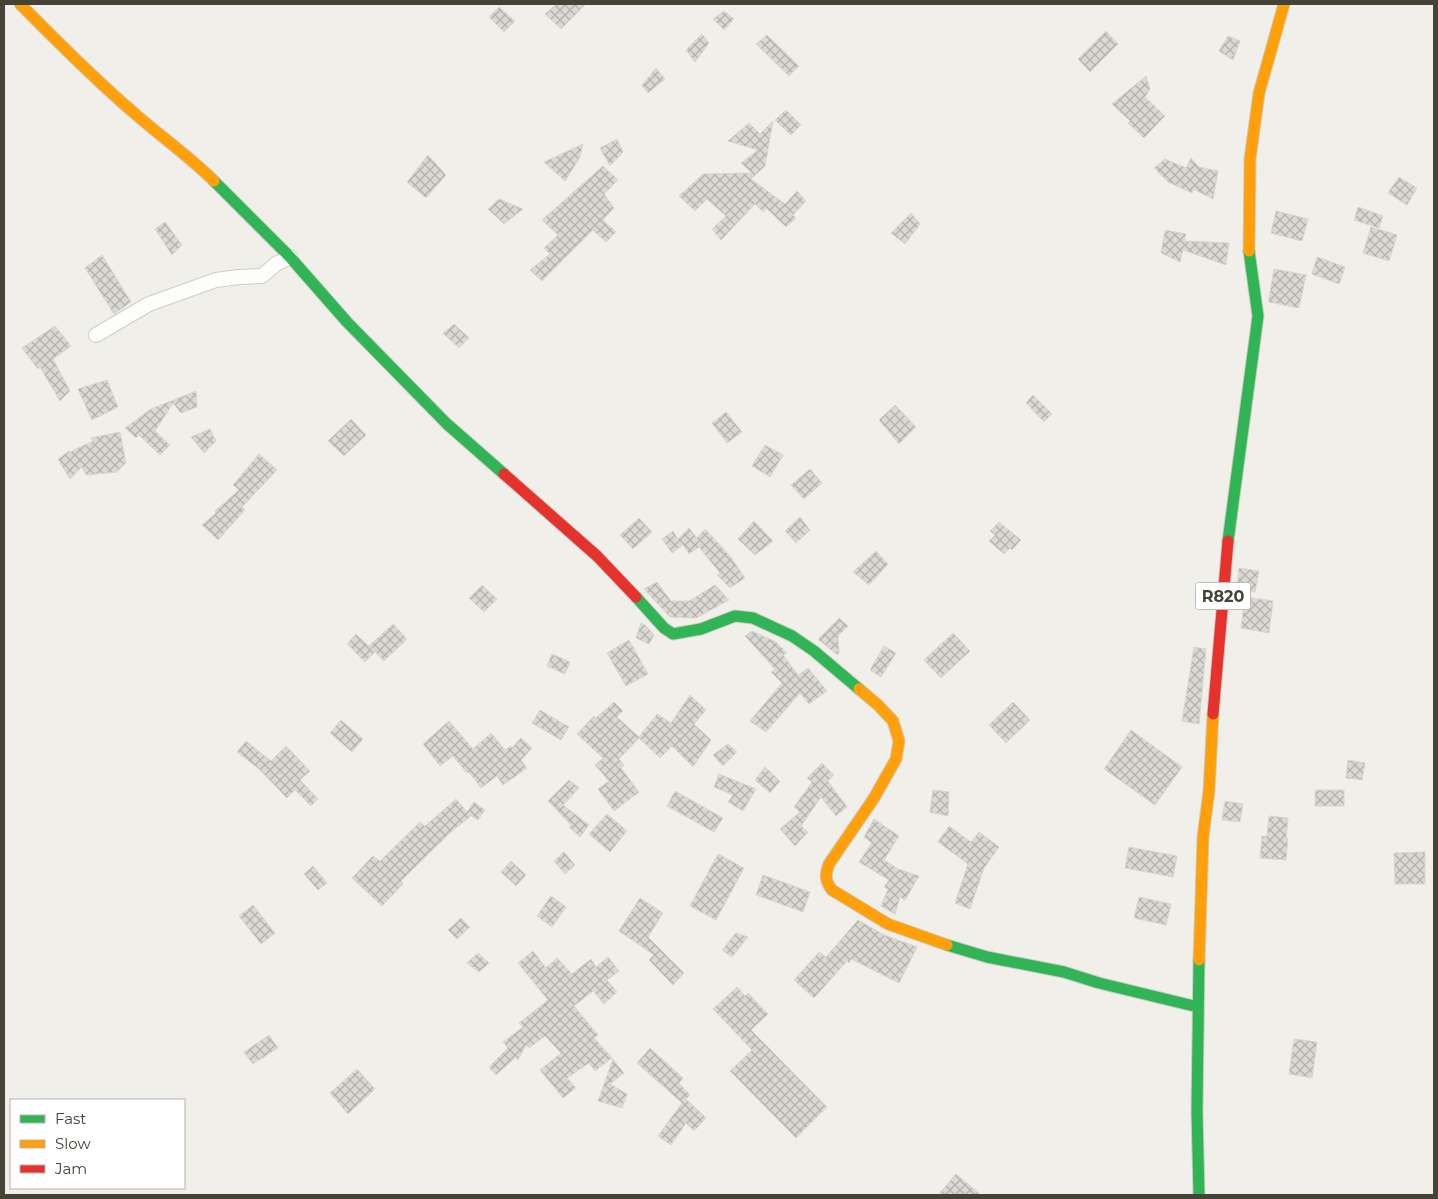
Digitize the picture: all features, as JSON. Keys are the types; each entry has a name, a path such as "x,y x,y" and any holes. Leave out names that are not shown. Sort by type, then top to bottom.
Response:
{"street":[{"path":"20,4 88,72 134,114 194,161 290,257 347,322 447,424 597,556 664,628 673,634 680,634 736,616 753,618 792,636 878,705 893,722 900,741 896,759 874,798 829,864 825,875 826,883 832,890 847,901 888,924 944,944 987,957 1064,972 1099,983 1198,1007"},
{"name":"R820","path":"1199,1195 1197,1111 1198,1007 1203,837 1209,791 1211,743 1228,538 1258,316 1249,255 1250,159 1259,93 1284,4"},
{"path":"96,335 149,304 216,280 262,276 276,264 290,257"}],"building":[{"path":"557,4 586,4 561,29 545,14"},
{"path":"499,7 515,21 504,32 489,17"},
{"path":"724,11 734,19 724,30 713,19"},
{"path":"1106,31 1118,44 1090,72 1078,59"},
{"path":"702,34 709,43 695,62 686,50"},
{"path":"767,35 799,66 789,76 756,44"},
{"path":"1228,36 1240,41 1233,60 1219,51"},
{"path":"656,68 665,79 648,93 642,85"},
{"path":"1146,76 1150,89 1145,97 1165,116 1144,138 1112,104"},
{"path":"786,110 801,125 791,135 775,120"},
{"path":"773,121 765,166 751,179 785,204 797,191 806,201 793,215 796,218 786,227 766,208 763,212 755,204 721,240 712,229 726,216 707,199 695,211 679,196 703,174 752,173 741,163 758,150 728,141 749,123 760,134"},
{"path":"617,139 623,152 610,166 600,148"},
{"path":"583,144 579,159 565,181 544,162"},
{"path":"428,155 446,175 426,198 407,182"},
{"path":"1191,158 1199,167 1218,171 1213,199 1193,189 1192,193 1168,182 1154,168 1165,159 1186,168"},
{"path":"603,166 618,180 604,194 614,208 603,220 616,232 606,242 593,230 542,281 530,270 550,254 544,248 558,235 542,220"},
{"path":"1399,177 1417,188 1407,205 1388,193"},
{"path":"499,199 523,209 504,224 488,209"},
{"path":"1358,207 1383,216 1379,228 1354,220"},
{"path":"1276,211 1308,219 1302,241 1271,233"},
{"path":"911,213 920,224 905,244 891,233"},
{"path":"165,222 182,245 172,255 155,229"},
{"path":"1371,227 1397,235 1389,261 1363,253"},
{"path":"1165,230 1186,234 1184,241 1229,243 1226,265 1183,250 1180,262 1161,253"},
{"path":"102,255 131,302 114,314 85,268"},
{"path":"1317,257 1345,267 1339,284 1312,274"},
{"path":"1274,269 1306,275 1299,308 1269,302"},
{"path":"454,324 469,338 459,348 443,333"},
{"path":"55,326 71,346 53,359 70,391 60,401 40,367 38,369 22,348"},
{"path":"107,380 118,407 92,420 78,389"},
{"path":"196,391 197,407 181,413 173,403 155,431 170,445 160,455 139,435 136,438 125,428 151,409"},
{"path":"1033,395 1052,414 1044,422 1026,403"},
{"path":"895,405 916,427 899,444 879,420"},
{"path":"726,412 742,432 727,443 712,423"},
{"path":"351,419 366,435 344,456 328,441"},
{"path":"210,429 216,441 204,453 191,437"},
{"path":"120,432 126,463 117,472 86,475 82,467 70,479 58,459 69,451 93,441 91,438"},
{"path":"765,445 783,455 770,477 752,466"},
{"path":"259,454 277,470 242,507 245,510 218,540 202,525 239,490 233,485"},
{"path":"810,469 822,483 804,499 791,485"},
{"path":"800,517 810,530 796,543 785,531"},
{"path":"639,518 652,532 633,549 620,535"},
{"path":"754,521 773,541 755,555 738,539"},
{"path":"999,522 1021,540 1012,550 1010,548 1004,554 989,541 995,535 990,531"},
{"path":"689,528 697,538 705,529 730,556 745,578 730,588 717,575 720,573 699,547 689,554 683,545 672,553 662,539 673,531 678,539"},
{"path":"876,551 888,564 869,585 853,572"},
{"path":"1239,568 1259,571 1255,592 1237,589"},
{"path":"657,582 671,601 689,601 715,585 729,600 696,618 670,617 644,589"},
{"path":"482,585 497,599 484,612 469,598"},
{"path":"1245,597 1273,601 1269,633 1241,628"},
{"path":"839,618 848,626 838,636 839,654 836,654 819,638"},
{"path":"641,623 654,635 649,644 636,638"},
{"path":"393,624 407,639 384,661 369,646"},
{"path":"752,631 776,642 787,653 783,655 798,675 808,668 827,691 809,704 800,693 766,732 750,721 782,683 771,672 775,669 745,636"},
{"path":"953,633 970,651 941,678 924,660"},
{"path":"356,634 375,652 365,662 347,644"},
{"path":"629,640 648,674 626,686 607,653"},
{"path":"884,646 896,653 881,677 870,670"},
{"path":"1194,647 1206,649 1199,724 1182,721"},
{"path":"552,654 570,662 565,674 547,666"},
{"path":"690,695 706,710 694,724 711,740 693,767 672,746 660,758 639,738 619,759 624,765 621,768 639,792 614,811 598,789 609,781 595,765 603,758 577,734 594,716 596,718 614,702 623,711 617,717 639,737 657,714 671,723"},
{"path":"1013,702 1030,720 1006,743 989,725"},
{"path":"540,710 569,727 561,740 532,723"},
{"path":"341,720 363,739 352,752 330,733"},
{"path":"449,721 473,749 491,733 505,750 511,746 512,748 521,738 532,748 521,760 527,768 503,785 497,776 481,788 469,772 467,773 453,756 440,766 423,744"},
{"path":"1131,730 1182,767 1155,805 1104,769"},
{"path":"246,741 271,761 286,746 310,771 300,780 318,799 311,806 295,790 287,798 259,769 237,752"},
{"path":"728,744 737,752 723,766 713,755"},
{"path":"1348,760 1365,763 1362,780 1346,778"},
{"path":"822,763 834,775 828,781 847,807 836,816 821,797 801,826 808,832 795,846 780,829 800,812 794,807 812,782 807,778"},
{"path":"765,767 780,781 770,793 755,780"},
{"path":"719,774 756,789 743,811 728,802 733,795 714,787"},
{"path":"569,780 579,788 563,805 589,825 580,837 569,827 571,825 548,801"},
{"path":"933,790 949,792 948,816 930,812"},
{"path":"1315,790 1344,790 1344,806 1315,806"},
{"path":"675,791 723,818 714,832 667,806"},
{"path":"456,799 467,812 474,802 485,810 478,820 469,814 471,816 451,832 401,881 403,884 382,906 352,878 373,856 380,861 420,822 425,826"},
{"path":"1225,801 1243,804 1240,822 1222,820"},
{"path":"607,814 627,831 610,852 589,834"},
{"path":"1269,816 1288,818 1286,860 1260,858 1262,836 1267,836"},
{"path":"874,819 899,836 884,860 898,869 919,876 905,900 900,897 895,914 881,906 888,889 884,887 889,880 859,862 872,843 864,837"},
{"path":"949,826 971,842 979,832 999,847 984,868 970,909 955,903 968,864 938,842"},
{"path":"1129,847 1177,856 1173,877 1125,868"},
{"path":"564,852 575,865 565,874 554,861"},
{"path":"1425,852 1425,884 1395,884 1394,853"},
{"path":"718,854 744,868 716,920 690,906"},
{"path":"511,861 526,875 516,886 501,872"},
{"path":"313,866 327,883 318,890 304,874"},
{"path":"763,875 810,892 803,912 756,895"},
{"path":"551,896 566,907 552,927 537,916"},
{"path":"1139,897 1171,904 1166,925 1134,918"},
{"path":"640,898 663,913 648,937 684,973 673,985 649,960 654,955 619,931"},
{"path":"253,905 275,933 261,944 239,916"},
{"path":"461,918 470,927 457,939 448,930"},
{"path":"858,920 884,935 917,947 899,983 851,959 849,963 847,961 814,998 794,980 819,952 826,957"},
{"path":"736,933 748,937 732,957 722,950"},
{"path":"533,951 546,968 557,958 572,974 591,959 596,967 608,957 619,971 607,980 617,992 604,1004 593,991 574,1006 598,1035 594,1038 612,1058 595,1071 589,1063 567,1078 576,1088 563,1098 540,1070 561,1053 545,1036 529,1048 526,1045 518,1060 516,1057 496,1075 489,1067 508,1048 503,1042 523,1027 519,1023 548,1000 518,963"},
{"path":"478,953 489,963 479,972 467,963"},
{"path":"737,987 745,996 748,993 768,1014 751,1030 827,1107 796,1138 730,1071 752,1050 713,1009"},
{"path":"269,1035 278,1048 253,1064 244,1052"},
{"path":"1294,1039 1317,1042 1312,1078 1289,1074"},
{"path":"650,1048 683,1078 679,1083 690,1095 686,1099 706,1118 694,1131 686,1123 671,1145 658,1136 682,1103 637,1063"},
{"path":"613,1059 624,1073 610,1084 627,1094 622,1108 598,1101"},
{"path":"357,1069 375,1089 348,1114 330,1093"},
{"path":"956,1174 981,1195 938,1195"}],"traffic: fast":[{"path":"214,181 290,257 347,322 447,424 504,474"},
{"path":"1228,541 1258,316 1249,251"},
{"path":"636,597 664,628 673,634 701,629 735,616 753,618 792,636 814,651 859,689"},
{"path":"947,945 987,957 1064,972 1099,983 1198,1007"},
{"path":"1199,960 1197,1111 1199,1195"}],"traffic: slow":[{"path":"20,4 104,86 214,181"},
{"path":"1249,251 1250,159 1259,93 1284,4"},
{"path":"859,689 893,721 899,741 896,759 874,798 829,864 826,874 827,880 832,890 888,924 947,945"},
{"path":"1199,960 1203,837 1209,791 1213,714"}],"traffic: jam":[{"path":"504,474 597,556 636,597"},
{"path":"1213,714 1228,541"}]}
